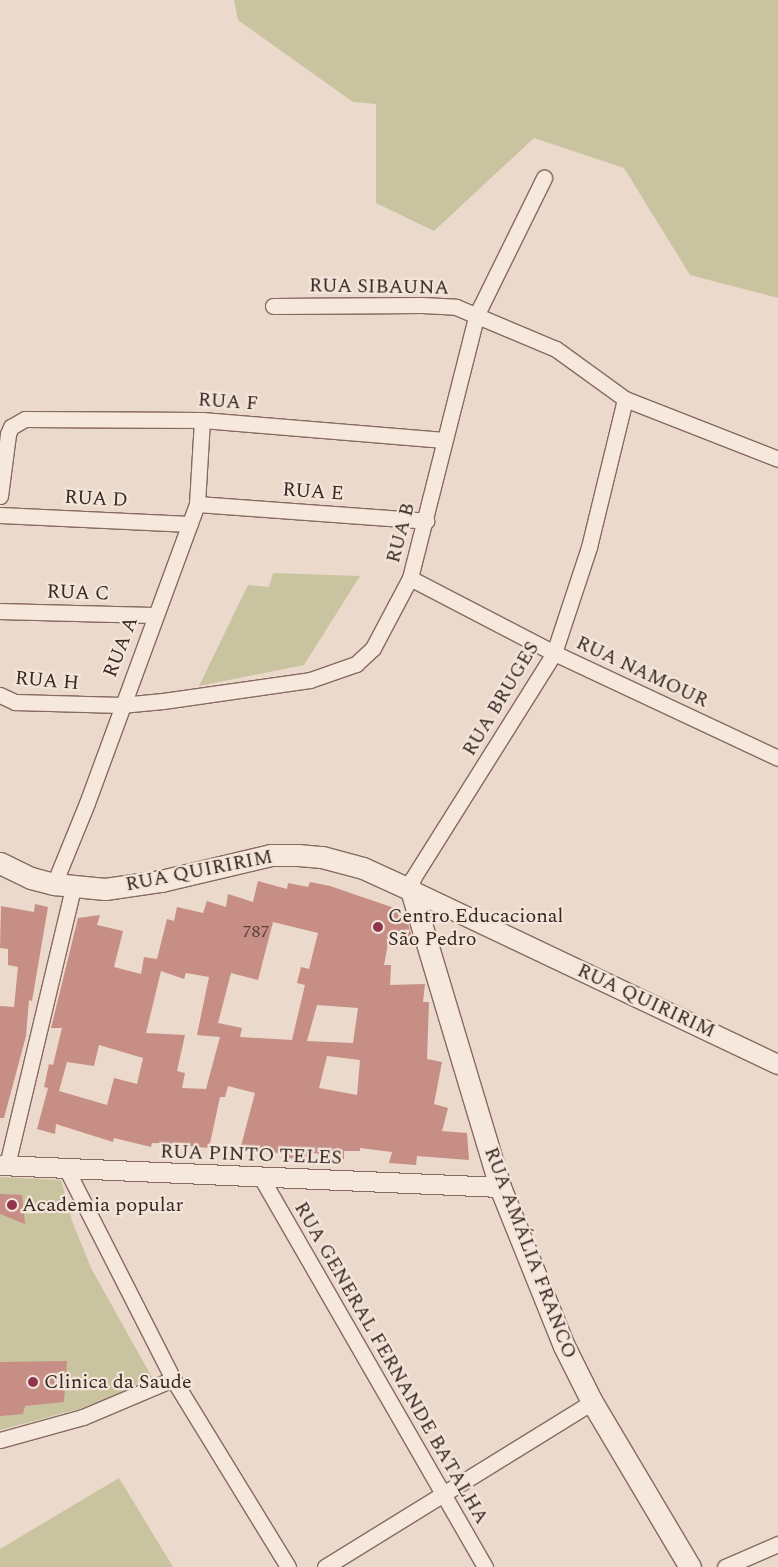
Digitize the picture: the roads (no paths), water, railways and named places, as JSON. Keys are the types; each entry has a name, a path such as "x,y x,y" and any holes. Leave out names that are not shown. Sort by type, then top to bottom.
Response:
{"main road":[{"name":"RUA QUIRIRIM","path":"0,862 31,878 63,886 129,887 271,855 298,855 363,868 411,890"},
{"name":"RUA AMÁLIA FRANCO","path":"411,890 500,1187 564,1346 592,1402 690,1567"}],"street":[{"name":"RUA B","path":"121,705 290,683 333,674 356,664 373,648 410,578 477,314 544,178"},
{"name":"RUA SIBAUNA","path":"273,306 422,304 456,307 477,314 556,349 625,399 778,459"},
{"name":"RUA BRUGES","path":"411,890 413,878 554,653 589,547 625,399"},
{"name":"RUA F","path":"0,496 11,428 25,419 202,420 444,440"},
{"name":"RUA A","path":"3,1165 63,886 87,803 121,705 197,504 202,420"},
{"name":"RUA E","path":"197,504 426,521"},
{"name":"RUA D","path":"0,515 190,524"},
{"name":"RUA NAMOUR","path":"410,578 554,653 778,758"},
{"name":"RUA C","path":"0,611 154,616"},
{"name":"RUA H","path":"0,695 15,702 121,705"},
{"name":"RUA QUIRIRIM","path":"411,890 778,1064"},
{"name":"RUA PINTO TELES","path":"3,1165 262,1179 500,1187"},
{"path":"66,1168 173,1379 288,1567"},
{"name":"RUA GENERAL FERNANDE BATALHA","path":"262,1179 485,1567"},
{"path":"0,1440 83,1417 173,1379"},
{"path":"325,1567 592,1402"},
{"path":"725,1567 778,1544"}],"place":[{"name":"Centro Educacional São Pedro","path":"378,927"},
{"name":"Academia popular","path":"12,1205"},
{"name":"Clinica da Saude","path":"33,1382"}]}
